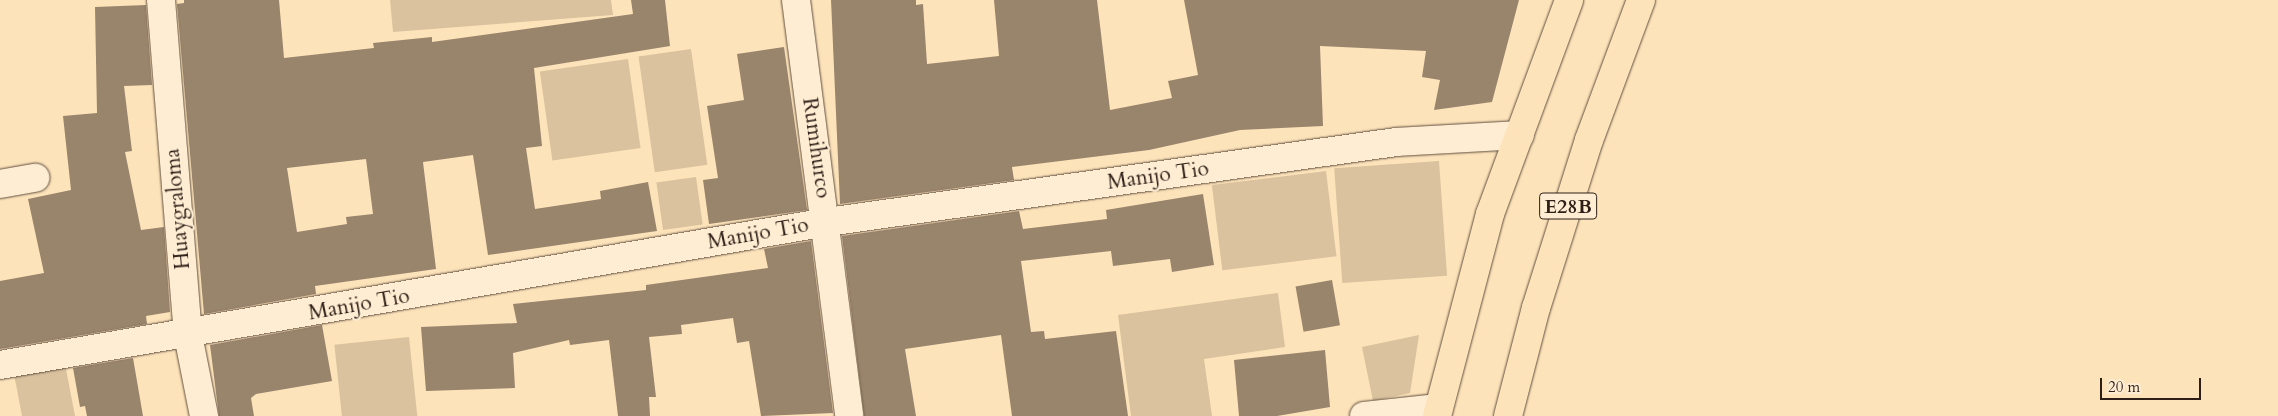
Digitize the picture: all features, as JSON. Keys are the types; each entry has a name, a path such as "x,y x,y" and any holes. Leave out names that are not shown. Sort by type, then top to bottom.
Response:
{"highway":[{"path":"1438,412 1490,214 1569,0"},
{"name":"E28B","path":"1508,416 1536,308 1589,140 1641,0"}],"street":[{"name":"Huaygraloma","path":"161,0 188,334 204,416"},
{"name":"Rumihurco","path":"796,0 827,222 849,416"},
{"name":"Manijo Tio","path":"0,365 827,222 1396,142 1520,135"},
{"path":"0,184 36,178"},
{"path":"1364,416 1438,412"}],"shaded area":[{"path":"390,0 611,0 613,15 393,32"},
{"path":"691,49 707,165 655,172 639,56"},
{"path":"628,59 641,148 552,161 540,71"},
{"path":"1439,161 1447,276 1342,283 1334,168"},
{"path":"1326,171 1336,256 1222,270 1212,185"},
{"path":"696,177 703,225 663,230 656,183"},
{"path":"1278,293 1285,347 1204,359 1212,416 1131,416 1118,315"},
{"path":"1419,335 1410,393 1373,401 1362,347"},
{"path":"409,337 417,416 342,416 334,345"},
{"path":"65,364 75,416 22,416 14,374"}],"building":[{"path":"184,0 279,0 284,58 374,48 373,43 432,37 432,42 633,14 631,0 665,0 670,46 534,68 542,146 526,148 535,209 601,199 600,191 648,182 657,231 488,255 473,155 423,162 436,269 315,286 316,294 204,314 177,4 184,3","holes":["366,159 373,214 346,217 347,224 297,232 287,168"]},
{"path":"831,0 916,0 916,5 923,4 927,64 999,56 994,0 1097,0 1110,110 1172,98 1168,81 1198,75 1184,0 1519,0 1492,102 1434,110 1440,80 1422,77 1426,51 1320,46 1323,126 1240,130 1149,150 1012,167 1014,180 840,204"},
{"path":"146,5 152,85 124,86 132,151 125,152 141,230 164,227 170,312 146,316 147,324 0,349 0,281 44,273 28,199 71,190 63,116 97,113 95,7"},
{"path":"784,47 807,210 709,224 703,180 718,178 707,106 744,100 737,54"},
{"path":"1203,194 1214,265 1172,272 1170,259 1113,266 1111,251 1021,261 1031,332 1044,331 1045,339 1116,331 1128,416 1012,416 1001,335 905,349 916,416 864,416 842,236 1019,211 1023,229 1107,219 1106,210"},
{"path":"811,241 833,413 761,416 749,341 737,343 733,318 681,325 682,334 649,337 656,397 649,397 650,416 618,416 609,340 570,345 569,340 513,353 515,388 426,391 421,327 517,323 513,304 646,290 646,285 768,268 764,249"},
{"path":"1332,280 1340,325 1304,332 1296,286"},
{"path":"322,325 332,381 256,394 251,398 254,416 219,416 210,345"},
{"path":"1325,350 1330,407 1277,416 1239,416 1234,360"},
{"path":"133,358 143,416 87,416 85,406 80,407 73,368"}]}
